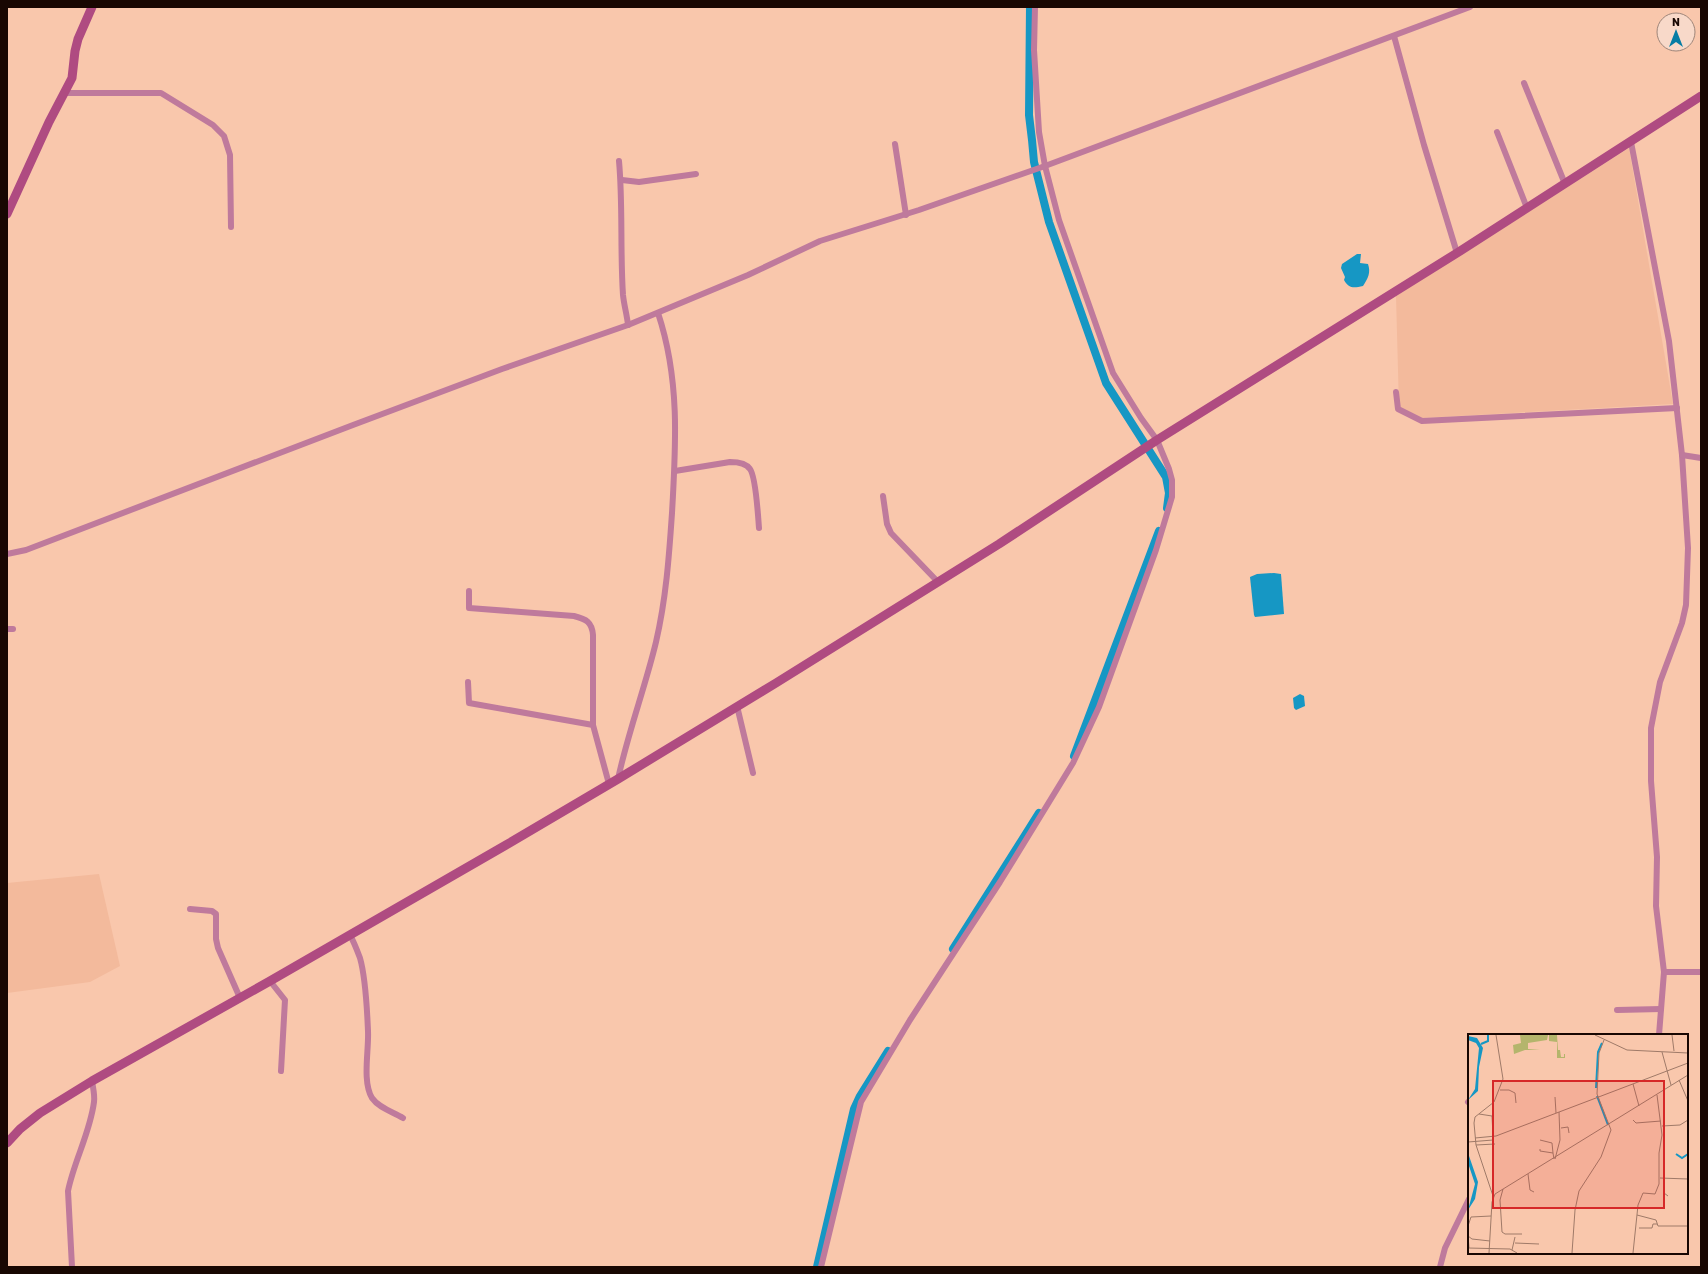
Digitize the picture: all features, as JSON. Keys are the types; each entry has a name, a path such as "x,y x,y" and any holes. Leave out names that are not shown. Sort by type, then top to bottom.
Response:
{"street":[{"path":"7,214 49,122 72,78 78,39 92,7"},
{"path":"821,1267 860,1102 910,1020 1043,814 1073,762 1099,707 1156,550 1172,497 1172,480 1151,444 1140,418 1113,373 1039,168 1034,50 1035,7"},
{"path":"7,554 26,550 360,422 628,325 748,275 820,241 906,215 1039,168 1470,7"},
{"path":"1394,36 1424,144 1457,253"},
{"path":"1524,83 1565,184"},
{"path":"64,93 161,93 213,125 224,136 230,155 231,227"},
{"path":"7,1143 20,1129 40,1113 92,1081 270,981 618,779 938,582 1151,444 1457,253 1632,142 1701,96"},
{"path":"1497,132 1527,208"},
{"path":"1632,142 1669,341 1682,454 1688,548 1686,599 1682,624 1660,682 1654,706 1650,750 1657,857 1656,906 1664,972 1659,1034"},
{"path":"895,144 906,215"},
{"path":"619,161 622,180 621,217 624,297 628,325"},
{"path":"622,180 639,182 696,174"},
{"path":"618,779 625,746 656,643 667,590 675,471 675,397 662,325 658,312"},
{"path":"1396,392 1398,409 1422,421 1677,408"},
{"path":"1682,454 1701,458"},
{"path":"675,471 730,462 739,462 747,466 751,470 753,478 759,528"},
{"path":"883,496 887,524 891,533 938,582"},
{"path":"469,591 469,608 574,616 588,621 592,628 593,635 594,725 609,784"},
{"path":"468,682 469,704 594,725"},
{"path":"737,706 753,773"},
{"path":"190,909 212,911 216,914 216,939 218,948 240,998"},
{"path":"350,935 360,957 363,974 368,1030 368,1089 372,1098 378,1105 403,1118"},
{"path":"1664,972 1701,972"},
{"path":"270,981 285,1000 281,1071"},
{"path":"1617,1010 1661,1009"},
{"path":"72,1267 68,1191 70,1180 82,1149 91,1118 94,1101 92,1081"},
{"path":"1440,1267 1445,1248 1468,1201"}],"shaded area":[{"path":"1629,148 1673,404 1422,418 1399,407 1396,296"},
{"path":"99,874 120,966 90,982 7,993 7,883"}],"water":[{"path":"1357,254 1361,254 1360,263 1368,264 1369,273 1363,286 1352,287 1344,280 1345,277 1341,268 1342,264"},
{"path":"1257,574 1281,574 1284,614 1255,617 1250,577"},
{"path":"1300,694 1304,696 1305,706 1296,710 1294,708 1293,698"}],"waterway":[{"path":"1030,7 1029,115 1034,162 1049,222 1106,383 1166,477 1169,493 1167,508"},
{"path":"1074,756 1159,531"},
{"path":"953,949 1039,813"},
{"path":"817,1267 854,1109 860,1096 888,1051"}]}
